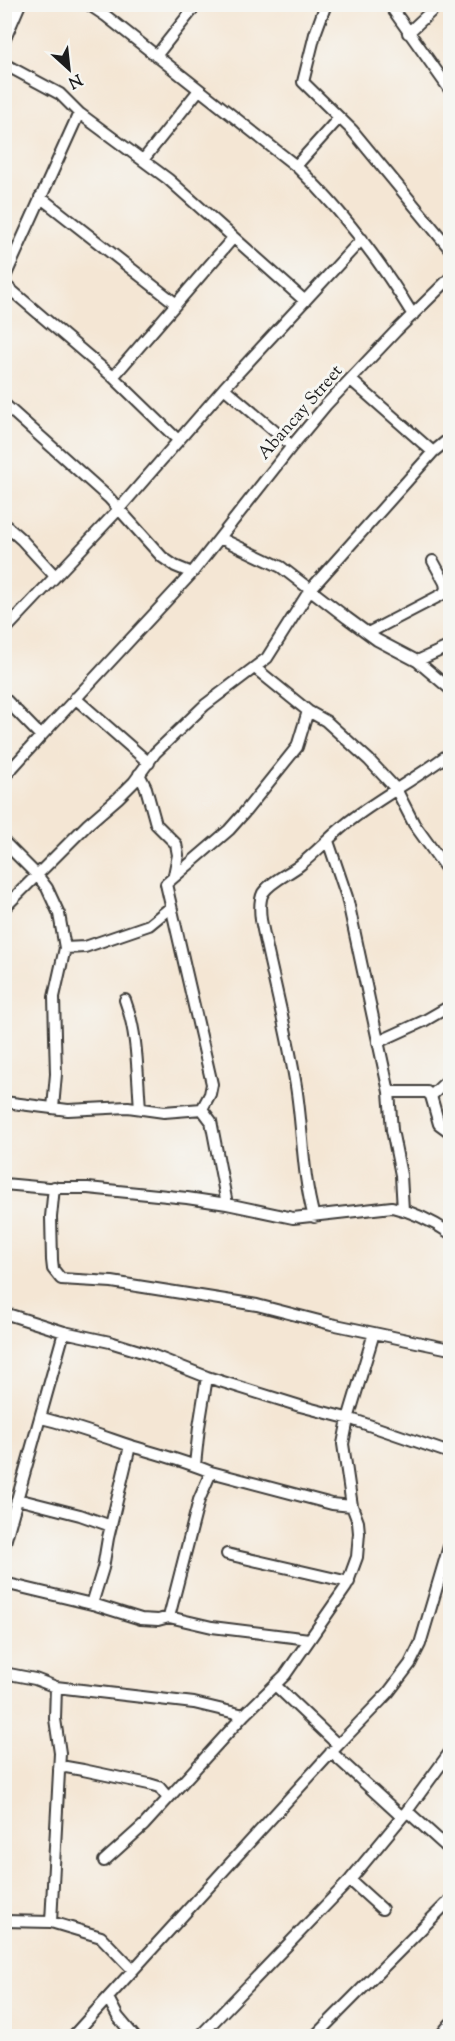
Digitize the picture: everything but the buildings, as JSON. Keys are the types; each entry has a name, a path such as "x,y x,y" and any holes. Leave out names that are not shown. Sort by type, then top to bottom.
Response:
{"street":[{"path":"4,41 20,4"},
{"path":"88,4 296,166 324,193 362,239 413,315"},
{"path":"156,56 197,4"},
{"path":"326,4 315,34 303,82 352,130 450,249"},
{"path":"389,4 450,90"},
{"path":"408,33 439,4"},
{"path":"4,64 60,94 79,113 168,179 305,301"},
{"path":"143,160 199,90"},
{"path":"4,279 79,113"},
{"path":"296,166 339,118"},
{"path":"40,197 176,303"},
{"path":"113,378 233,238"},
{"path":"4,631 119,509 224,388 362,239"},
{"name":"Abancay Street","path":"4,777 192,573 292,446 351,380 450,278"},
{"path":"4,284 113,378 178,440"},
{"path":"351,380 433,452"},
{"path":"224,388 292,446"},
{"path":"5,405 119,509 162,557 175,566 192,573"},
{"path":"4,908 88,824 118,798 148,763 205,705 255,668 271,652 310,590 433,452 450,438"},
{"path":"4,524 55,576"},
{"path":"220,538 281,567 368,633 417,661 450,689"},
{"path":"368,633 443,594 446,589 445,582 433,561"},
{"path":"417,661 450,646"},
{"path":"255,668 308,711 326,721 369,760 396,789 414,824 450,874"},
{"path":"4,698 40,736"},
{"path":"75,698 148,763"},
{"path":"202,1109 210,1094 212,1084 166,884 244,813 297,747 308,711"},
{"path":"314,1217 304,1168 290,1046 275,989 260,909 263,893 356,816 450,753"},
{"path":"139,774 152,804 156,824 176,844 174,875"},
{"path":"328,841 347,897 389,1092 392,1130 401,1175 403,1210"},
{"path":"4,842 47,888 59,914 65,948 54,997 56,1074 53,1108"},
{"path":"441,862 450,853"},
{"path":"65,948 85,947 149,925 171,907"},
{"path":"125,1000 134,1032 140,1108"},
{"path":"378,1042 450,1006"},
{"path":"431,1096 450,1078"},
{"path":"389,1092 427,1092 431,1096 439,1124 450,1132"},
{"path":"4,1102 68,1110 128,1107 164,1112 202,1109"},
{"path":"202,1109 211,1121 227,1204"},
{"path":"4,1184 187,1198 293,1218 384,1208 403,1210 426,1219 450,1233"},
{"path":"54,1187 51,1217 52,1260 53,1269 62,1279 112,1282 257,1305 331,1324 450,1349"},
{"path":"4,1313 64,1332 110,1342 149,1354 207,1377 348,1419 450,1454"},
{"path":"4,1546 64,1332"},
{"path":"104,1861 144,1825 294,1663 349,1582 357,1557 359,1533 352,1506 343,1444 348,1419 374,1332"},
{"path":"195,1465 207,1377"},
{"path":"41,1418 82,1428 211,1472 332,1504 352,1506"},
{"path":"92,1604 103,1568 130,1446"},
{"path":"169,1617 199,1500 211,1472"},
{"path":"17,1499 80,1515 111,1526"},
{"path":"73,2037 334,1749 388,1693 410,1664 420,1644 450,1544"},
{"path":"227,1554 349,1582"},
{"path":"4,1583 92,1604 141,1619 158,1620 169,1617 212,1627 309,1639"},
{"path":"4,1673 35,1679 56,1687 194,1703 244,1715"},
{"path":"275,1684 334,1749 405,1814 450,1850"},
{"path":"51,1922 60,1753 55,1719 56,1687"},
{"path":"200,2037 350,1880 405,1814 450,1752"},
{"path":"59,1769 66,1767 150,1784 159,1787 168,1798"},
{"path":"350,1880 382,1909"},
{"path":"315,2037 450,1900"},
{"path":"4,1921 51,1922 101,1937 133,1970"},
{"path":"108,1998 118,2017 134,2037"},
{"path":"440,2037 450,2024"}]}
